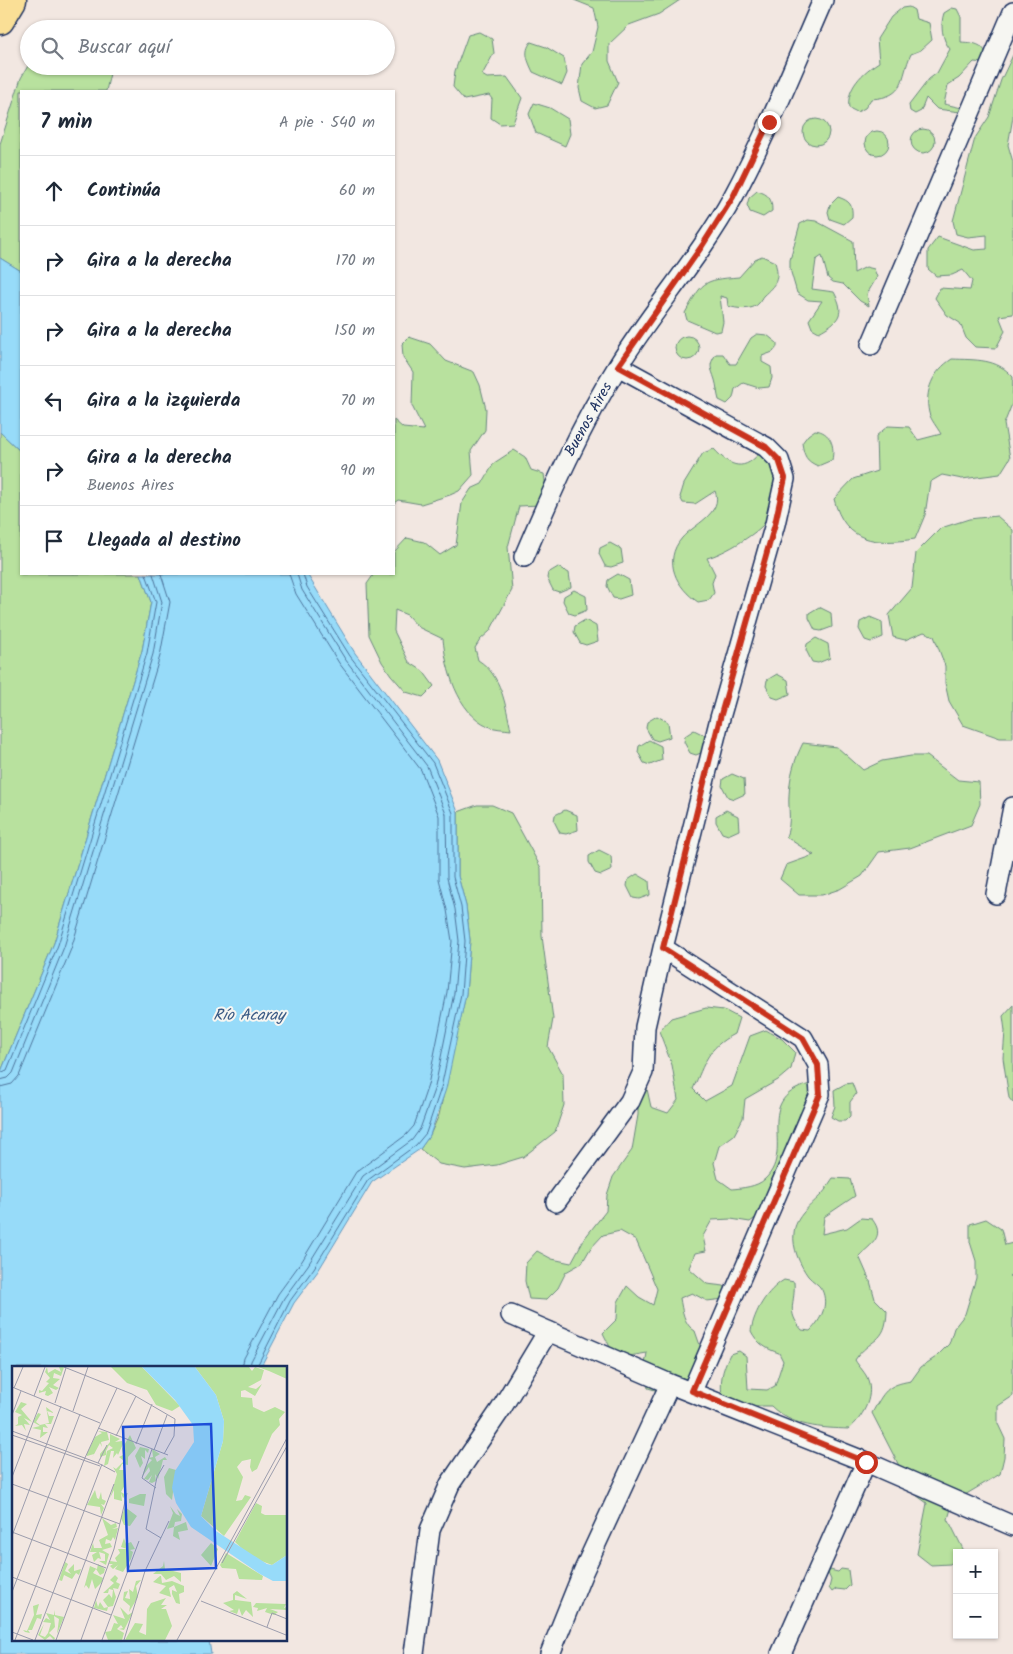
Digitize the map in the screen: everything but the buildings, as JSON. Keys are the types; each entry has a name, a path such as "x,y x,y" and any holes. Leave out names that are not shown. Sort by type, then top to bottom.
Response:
{"highway":[{"path":"0,20 12,0"}],"street":[{"name":"Buenos Aires","path":"524,557 568,455 618,366 702,246 733,197 769,122 823,0"},
{"path":"872,345 1013,12"},
{"path":"556,1202 630,1100 643,1072 645,1028 663,948 720,718 775,524 785,478 779,460 766,447 618,366"},
{"path":"996,894 1013,806"},
{"path":"663,948 803,1038 818,1065 820,1094 692,1391"},
{"path":"511,1315 670,1384 692,1391 866,1462 1013,1526"},
{"path":"414,1654 430,1530 450,1484 501,1409 548,1331"},
{"path":"550,1654 583,1572 670,1384"},
{"path":"781,1654 866,1462"}],"green space":[{"path":"574,0 680,0 659,14 629,25 609,44 609,61 618,82 607,105 595,108 582,101 579,88 582,64 592,52 598,27 594,8"},
{"path":"909,7 914,10 916,19 929,23 932,40 921,50 911,54 897,90 883,97 871,99 865,108 857,112 849,108 850,94 853,87 867,71 879,62 877,39 891,17 902,8"},
{"path":"952,8 957,9 961,17 961,42 979,45 985,51 988,60 985,63 974,62 959,78 948,85 944,104 962,108 960,112 937,109 926,98 921,111 915,114 910,111 909,105 929,79 937,73 950,49 942,32 942,22 944,13"},
{"path":"479,32 492,39 494,53 482,75 487,78 507,77 522,98 513,123 500,124 491,118 492,99 489,95 464,100 453,87 455,71 468,35"},
{"path":"531,42 546,47 564,58 567,73 562,85 533,72 527,53"},
{"path":"1013,55 1013,117 1008,145 1013,162 1013,314 999,316 1005,331 996,348 975,347 966,338 960,323 947,315 935,298 940,288 970,290 972,281 963,270 952,275 936,276 928,269 928,250 938,237 974,250 987,249 987,235 968,237 956,234 953,221 975,138 989,117 1001,80"},
{"path":"23,75 110,75 106,90 20,90 20,270 0,258 0,144"},
{"path":"534,103 550,108 568,119 570,134 565,146 536,133 529,114"},
{"path":"816,119 825,123 829,132 825,141 816,145 807,141 803,132 807,123"},
{"path":"918,129 928,129 935,136 935,146 928,153 918,153 911,146 911,136"},
{"path":"872,131 882,131 889,138 889,148 882,155 872,155 865,148 865,138"},
{"path":"757,191 767,195 771,203 772,211 763,217 750,212 747,205 749,198"},
{"path":"838,197 848,202 852,209 852,217 844,224 830,219 828,212 830,205"},
{"path":"808,220 816,221 853,241 854,273 866,267 874,269 877,277 867,294 869,306 860,301 843,284 833,282 828,278 822,256 816,260 812,289 834,292 840,306 836,320 819,332 812,328 809,320 822,301 808,300 797,293 790,269 790,260 800,224"},
{"path":"762,256 775,262 777,278 774,285 756,306 745,309 728,306 727,298 720,296 723,322 721,331 715,332 687,320 685,313 704,284 739,277 755,259"},
{"path":"757,334 767,335 777,343 777,347 773,352 762,356 762,362 771,367 772,378 769,387 759,388 743,383 735,389 733,398 727,404 719,400 716,382 711,369 712,361 716,354 723,354 730,364 736,364 751,338"},
{"path":"687,336 696,339 699,348 696,357 687,360 678,357 675,348 678,339"},
{"path":"409,337 430,344 446,361 474,372 480,385 486,409 485,430 471,451 473,475 459,491 421,504 398,500 395,502 395,421 403,428 424,430 412,406 413,372 403,357 402,344"},
{"path":"952,359 993,363 1000,366 1013,377 1012,404 1004,424 1010,458 1000,474 962,479 942,475 930,482 925,515 915,539 875,541 854,533 839,514 834,499 853,479 877,471 876,436 888,426 909,427 918,440 941,434 929,413 929,389 940,369"},
{"path":"815,430 828,437 833,450 832,460 818,466 806,458 802,443"},
{"path":"0,432 20,451 20,575 141,575 151,602 142,651 54,943 0,1074"},
{"path":"714,449 732,464 738,465 744,465 749,462 761,451 782,460 776,497 770,516 759,529 742,542 707,558 715,574 712,583 714,593 709,600 698,602 678,582 673,565 673,556 682,538 706,518 715,506 717,499 715,491 695,504 683,503 680,497 684,484 703,453"},
{"path":"514,450 525,457 531,470 544,474 546,488 540,505 519,506 508,547 512,590 490,631 480,640 475,648 478,660 492,674 501,691 511,730 488,726 468,711 450,676 443,639 418,627 407,615 395,610 394,631 409,662 423,671 434,686 423,697 406,692 391,675 382,662 369,635 367,584 373,575 395,575 395,551 407,538 424,542 440,555 456,545 462,503 471,489 482,484 494,463"},
{"path":"997,516 1013,530 1013,738 1000,738 963,725 949,701 945,683 945,666 934,636 924,632 905,640 893,637 889,615 912,588 916,553 941,528 969,519"},
{"path":"610,543 621,549 623,563 611,567 605,566 599,554 600,548"},
{"path":"558,567 569,573 571,587 559,592 553,590 547,578 548,573"},
{"path":"618,574 629,580 631,595 619,599 613,598 607,586 608,580"},
{"path":"574,590 586,596 587,610 575,615 569,613 563,601 564,596"},
{"path":"819,607 831,613 832,627 821,631 815,630 809,618 809,613"},
{"path":"870,617 882,622 883,637 871,642 865,640 859,629 860,622"},
{"path":"585,620 596,626 598,641 586,645 580,643 574,632 575,626"},
{"path":"816,638 828,644 830,658 818,663 812,662 806,650 807,644"},
{"path":"777,674 788,680 790,694 778,699 772,697 766,686 767,680"},
{"path":"657,716 668,722 670,737 658,741 652,739 646,728 647,722"},
{"path":"694,730 706,736 708,750 696,755 690,753 684,742 685,736"},
{"path":"649,740 661,746 662,760 650,765 644,763 638,752 639,746"},
{"path":"803,743 837,747 863,770 882,761 911,756 927,756 958,780 979,782 980,804 971,825 910,848 879,852 862,876 840,889 822,895 799,895 780,879 786,865 814,855 786,837 789,821 791,775"},
{"path":"732,774 744,779 745,794 734,799 728,797 722,786 723,779"},
{"path":"477,805 492,805 511,813 541,868 542,936 553,1019 548,1047 563,1074 564,1105 555,1132 523,1157 497,1165 465,1169 439,1164 420,1149 430,1135 439,1115 466,994 470,940 466,906 458,876 458,812"},
{"path":"565,810 577,815 578,830 566,834 560,833 554,821 555,815"},
{"path":"726,810 738,816 739,830 728,835 722,833 716,822 716,816"},
{"path":"599,850 611,856 612,870 601,875 595,873 589,862 589,856"},
{"path":"637,874 649,881 650,895 639,899 633,898 627,886 628,880"},
{"path":"1013,1005 1013,1103 1009,1098 1003,1058 1005,1031 1003,1016"},
{"path":"706,1008 724,1010 739,1018 734,1034 718,1045 708,1057 693,1089 705,1101 732,1086 750,1036 766,1030 782,1039 795,1052 791,1069 778,1080 745,1099 743,1118 734,1135 719,1146 714,1163 718,1179 732,1189 745,1188 762,1182 765,1179 774,1167 777,1153 778,1111 783,1099 795,1090 815,1083 813,1101 800,1113 794,1130 795,1146 766,1210 750,1222 731,1219 712,1220 703,1236 706,1251 695,1253 689,1268 707,1284 724,1286 733,1298 707,1301 692,1293 680,1298 684,1317 688,1325 695,1331 701,1348 697,1382 665,1393 648,1388 644,1370 647,1353 629,1356 611,1349 603,1333 617,1319 618,1302 627,1286 639,1297 653,1305 657,1289 636,1240 620,1231 603,1235 590,1249 582,1263 566,1272 558,1288 546,1300 529,1299 525,1281 526,1263 537,1251 552,1259 571,1263 584,1239 606,1211 607,1195 613,1177 632,1150 638,1115 638,1087 647,1072 647,1089 651,1107 668,1113 678,1100 672,1065 659,1031 671,1018"},
{"path":"852,1083 856,1094 850,1102 850,1116 845,1121 838,1121 831,1117 835,1106 834,1090 845,1084"},
{"path":"833,1178 850,1179 855,1196 824,1217 822,1234 847,1228 861,1218 872,1219 878,1231 877,1235 872,1244 859,1256 870,1281 875,1299 887,1311 884,1330 855,1360 867,1377 869,1394 866,1407 849,1429 807,1425 788,1418 771,1406 758,1406 751,1411 723,1401 721,1388 723,1371 730,1354 739,1351 746,1356 748,1389 767,1390 775,1386 783,1361 779,1353 762,1345 751,1331 755,1316 762,1302 778,1284 784,1280 794,1282 792,1307 794,1317 802,1330 810,1331 818,1322 823,1312 824,1296 821,1288 808,1276 800,1262 795,1250 794,1233 800,1217"},
{"path":"986,1219 1001,1229 1005,1245 1013,1243 1013,1273 1009,1276 1013,1277 1013,1396 998,1406 998,1424 1005,1439 1004,1457 1000,1474 953,1502 948,1519 963,1549 953,1549 953,1561 950,1564 931,1565 917,1554 927,1503 913,1493 872,1413 891,1387 911,1381 921,1367 936,1357 949,1344 954,1328 965,1314 976,1278 976,1261 970,1242 970,1224"},
{"path":"841,1569 848,1570 850,1585 845,1590 836,1589 832,1592 829,1588 831,1580 828,1573 830,1570 838,1572"}],"water":[{"path":"0,258 20,270 20,451 0,432"},
{"name":"Río Acaray","path":"141,575 308,575 355,653 437,760 458,812 458,876 466,906 470,940 466,994 446,1089 430,1135 420,1149 372,1182 318,1271 294,1303 261,1366 12,1366 12,1642 209,1642 211,1654 0,1654 0,1074 54,943 142,651 151,602"}],"route":[{"path":"769,122 733,197 702,246 618,366 766,447 779,460 785,478 775,524 720,718 663,948 803,1038 818,1065 820,1094 692,1391 866,1462"}]}
